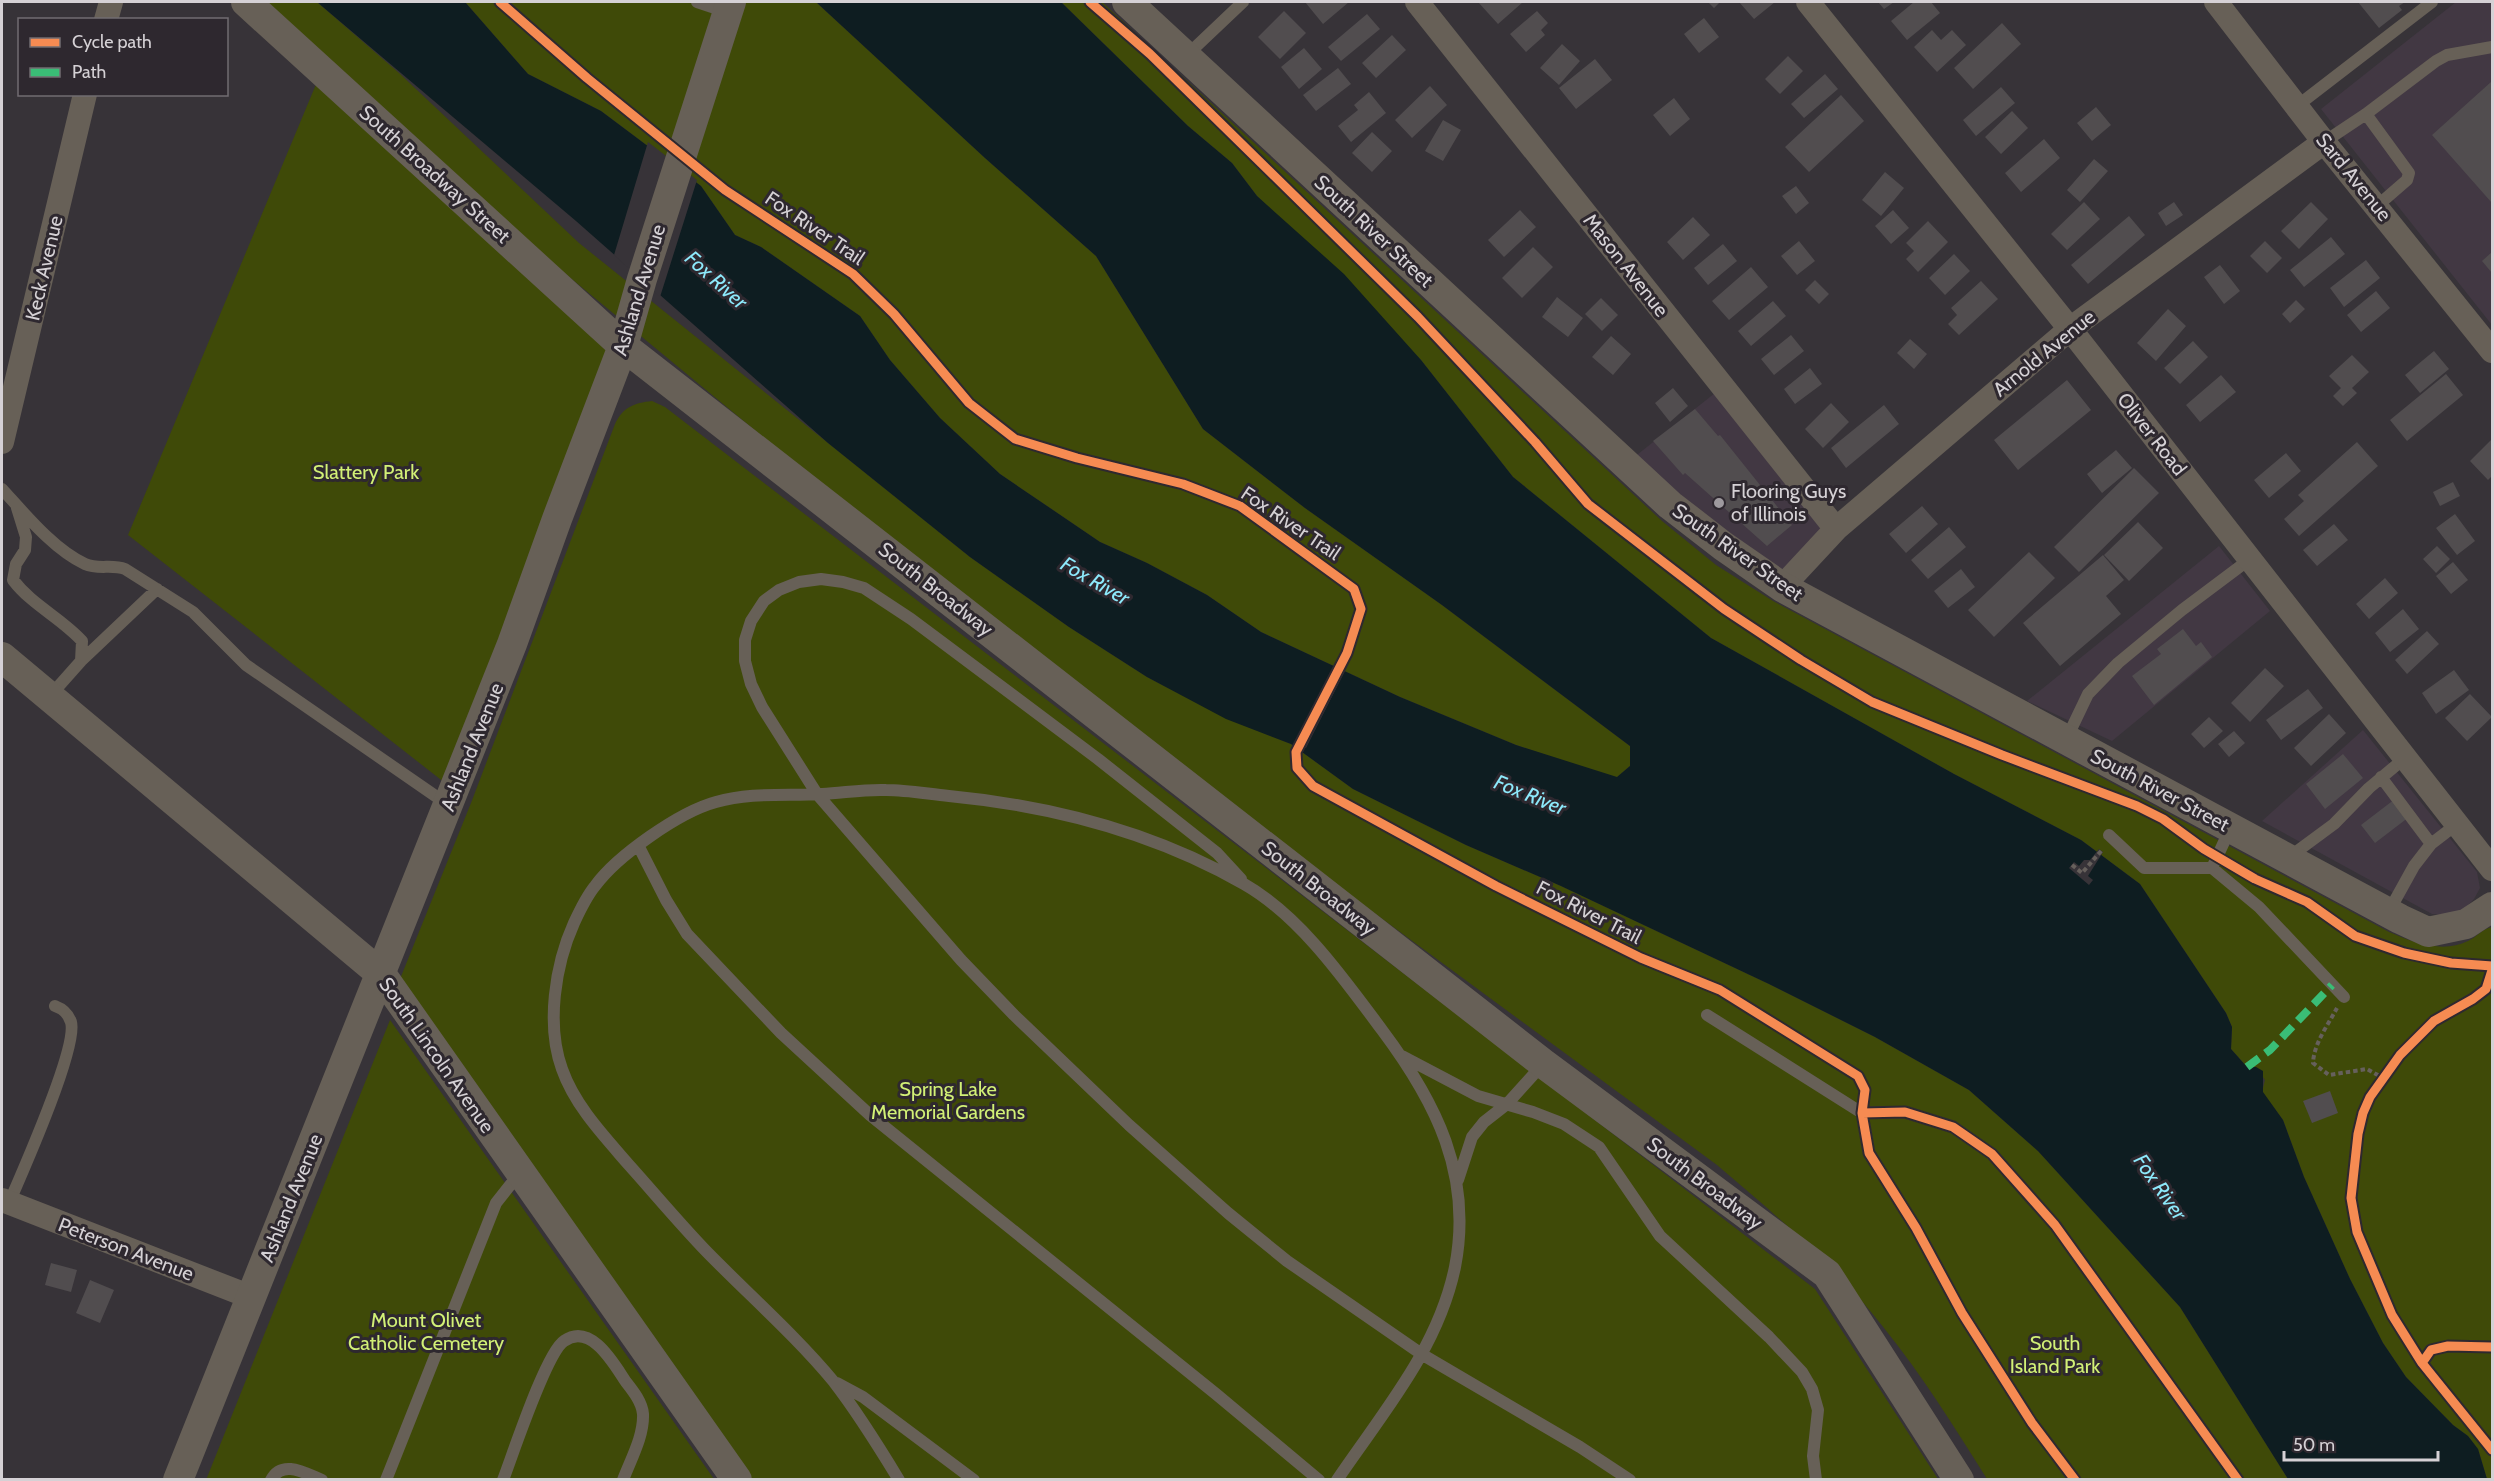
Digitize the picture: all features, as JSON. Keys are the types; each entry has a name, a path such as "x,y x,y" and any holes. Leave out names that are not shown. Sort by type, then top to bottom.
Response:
{"street":[{"path":"107,18 111,2"},
{"name":"South Broadway Street","path":"246,2 623,346"},
{"name":"South River Street","path":"1127,2 1670,505 1782,587 2388,913 2428,932 2466,924 2493,907"},
{"name":"Mason Avenue","path":"1417,2 1836,529"},
{"name":"Oliver Road","path":"1808,2 2070,329 2493,869"},
{"name":"Sard Avenue","path":"2216,2 2324,141 2493,351"},
{"name":"Ashland Avenue","path":"178,1479 512,644 623,346 691,121 729,7"},
{"name":"Keck Avenue","path":"2,441 85,96"},
{"name":"Arnold Avenue","path":"1782,587 1836,529 2070,329 2324,141"},
{"name":"South Broadway","path":"623,346 1544,1064 1827,1275 1959,1479"},
{"name":"South Lincoln Avenue","path":"2,657 48,698 381,974 737,1479"},
{"name":"Peterson Avenue","path":"5,1201 250,1297"}],"lane":[{"path":"697,2 729,7"},
{"path":"1186,56 1243,2"},
{"path":"2297,106 2432,2"},
{"path":"2324,141 2366,114 2399,87 2447,55 2493,47"},
{"path":"2366,114 2409,173 2407,180 2378,206"},
{"path":"2,489 43,534 85,564 101,568 116,565 126,569 192,612 246,665 448,805"},
{"path":"16,504 26,537 25,550 15,564 13,580 23,593 71,629 82,641 81,660"},
{"path":"2066,740 2088,694 2118,663 2182,610 2250,559"},
{"path":"1248,886 1216,853 1188,829 911,618 864,588 821,579 800,582 779,590 764,601 751,621 745,640 745,661 751,684 762,707 817,794 969,968 1014,1015 1130,1125 1228,1213 1287,1262 1423,1355 1630,1479"},
{"path":"48,698 81,660 157,589"},
{"path":"2287,859 2334,824 2381,777 2405,758"},
{"path":"2381,777 2431,844"},
{"path":"899,1479 833,1381 704,1248 609,1142 591,1121 561,1068 555,1036 555,1006 559,971 566,940 580,908 597,882 638,845 681,817 710,803 739,796 884,789 1022,804 1111,827 1160,844 1248,886 1269,900 1314,945 1400,1054 1440,1126 1452,1160 1461,1212 1454,1269 1438,1323 1423,1355 1337,1479"},
{"path":"2388,913 2414,866 2431,844 2457,824"},
{"path":"2212,868 2230,828"},
{"path":"2111,836 2144,868 2212,868 2259,907 2344,997"},
{"path":"638,845 666,900 687,933 789,1040 870,1115 1319,1479"},
{"path":"5,1201 61,1072 70,1043 71,1023 65,1010 55,1006"},
{"path":"1707,1015 1862,1113 1905,1112 1953,1127 1992,1154 2055,1225 2238,1479"},
{"path":"1400,1054 1478,1095 1564,1124 1599,1147 1660,1236 1769,1337 1802,1372 1812,1389 1818,1410 1813,1456 1816,1479"},
{"path":"1457,1185 1472,1137 1484,1122 1507,1104 1544,1064"},
{"path":"1862,1113 1869,1154 1916,1228 1962,1313 2032,1423 2075,1479"},
{"path":"386,1479 496,1203 511,1184 524,1177"},
{"path":"503,1479 551,1357 566,1339 575,1336 596,1343 606,1352 643,1411 640,1437 623,1479"},
{"path":"833,1381 863,1397 974,1479"},
{"path":"271,1479 278,1470 285,1468 322,1479"}],"path":[{"path":"2072,865 2082,873 2111,836"},
{"path":"2344,997 2321,1036 2313,1055 2313,1063 2329,1075 2367,1069 2386,1074 2377,1088"}],"shaded area":[{"path":"2456,2 2492,2 2492,325 2321,109"},
{"path":"1720,389 1831,529 1782,583 1628,462"},
{"path":"2219,546 2270,611 2112,741 2027,701"},
{"path":"2363,730 2477,872 2480,888 2474,899 2463,910 2447,915 2432,914 2262,821"}],"green space":[{"name":"South Island Park","path":"263,2 317,2 399,73 579,243 970,557 1069,627 1147,677 1226,718 1291,744 1353,789 1466,845 1561,886 1769,984 1875,1037 1969,1090 2038,1151 2180,1307 2288,1479 1987,1479 1925,1383 1865,1305 1805,1242 1717,1165 1305,862 849,508 510,228"},
{"path":"465,2 816,2 985,158 1096,256 1203,429 1305,508 1442,605 1630,746 1630,766 1616,778 1516,745 1400,697 1261,632 1207,595 1147,563 1100,542 1000,474 940,418 890,360 860,316 761,247 735,235 701,186 601,111 528,74"},
{"path":"1061,2 1102,2 1662,521 1716,565 1773,601 2389,932 2418,943 2438,947 2458,945 2492,927 2492,1479 2487,1479 2478,1449 2468,1436 2453,1425 2406,1377 2383,1343 2350,1279 2304,1177 2283,1120 2262,1092 2265,1080 2256,1067 2247,1067 2231,1049 2232,1027 2226,1013 2140,884 2081,840 1954,774 1711,638 1513,477 1421,360 1257,196 1232,163 1188,126"},
{"name":"Slattery Park","path":"322,70 623,346 454,790 128,535"},
{"name":"Spring Lake Memorial Gardens","path":"652,401 665,407 1815,1289 1938,1479 752,1479 400,979 471,803 615,424 625,410 640,403"},
{"name":"Mount Olivet Catholic Cemetery","path":"390,1020 714,1479 206,1480"}],"water":[{"name":"Fox River","path":"317,2 465,2 528,74 601,111 701,186 735,235 761,247 860,316 890,360 940,418 1000,474 1100,542 1147,563 1207,595 1261,632 1400,697 1516,745 1617,777 1630,766 1630,746 1442,605 1305,508 1203,429 1096,256 985,158 816,2 1061,2 1188,126 1232,163 1257,196 1344,274 1421,360 1513,477 1711,638 1954,774 2081,840 2140,884 2226,1013 2232,1027 2231,1049 2247,1067 2256,1067 2263,1071 2263,1092 2283,1120 2304,1177 2350,1279 2383,1343 2406,1377 2453,1425 2468,1436 2478,1449 2487,1479 2288,1479 2180,1307 2038,1151 1969,1090 1875,1037 1769,984 1561,886 1466,845 1353,789 1291,744 1226,719 1147,677 1069,627 970,557 828,443 576,221"}],"pier":[{"path":"648,142 697,180 660,297 614,255"},
{"path":"1337,663 1347,667 1306,748 1296,744"},
{"path":"2099,849 2103,852 2088,876 2093,880 2089,885 2069,868 2074,862 2079,866 2084,860 2090,860"}],"building":[{"path":"1305,2 1349,2 1323,24"},
{"path":"1478,2 1523,2 1498,24"},
{"path":"1708,2 1720,2 1714,8"},
{"path":"1739,2 1775,2 1754,19"},
{"path":"1878,2 1894,2 1884,9"},
{"path":"1914,2 1931,2 1940,13 1907,40 1891,21"},
{"path":"2358,2 2405,2 2399,6 2402,10 2379,28"},
{"path":"1284,11 1306,33 1280,59 1258,37"},
{"path":"1537,11 1548,23 1541,30 1545,35 1526,52 1510,34"},
{"path":"1367,14 1380,29 1341,61 1328,47"},
{"path":"1704,18 1719,37 1699,53 1684,34"},
{"path":"2002,23 2021,44 1973,89 1954,68"},
{"path":"1932,30 1941,40 1952,30 1966,45 1937,72 1914,47"},
{"path":"1392,35 1406,50 1376,78 1362,63"},
{"path":"1562,44 1580,61 1559,85 1540,68"},
{"path":"1304,48 1322,69 1299,89 1281,67"},
{"path":"1788,56 1803,71 1780,94 1765,79"},
{"path":"1595,59 1612,80 1576,109 1559,88"},
{"path":"1338,68 1351,84 1316,111 1303,95"},
{"path":"1825,74 1838,89 1804,118 1791,104"},
{"path":"2491,82 2492,84 2492,203 2432,135"},
{"path":"1430,86 1447,105 1412,138 1395,120"},
{"path":"2001,87 2015,103 1976,136 1963,120"},
{"path":"1369,92 1386,113 1351,142 1338,126 1358,110 1354,105"},
{"path":"1841,95 1864,121 1809,172 1785,147"},
{"path":"1674,98 1690,119 1670,136 1653,115"},
{"path":"2096,107 2111,125 2092,141 2077,123"},
{"path":"2012,111 2028,128 2001,154 1985,137"},
{"path":"1443,120 1461,130 1443,161 1425,151"},
{"path":"1372,132 1392,151 1372,172 1352,153"},
{"path":"2044,139 2060,158 2021,192 2005,173"},
{"path":"2094,159 2108,171 2080,202 2067,190"},
{"path":"1885,172 1904,188 1881,216 1862,200"},
{"path":"1796,186 1809,203 1796,214 1782,196"},
{"path":"2084,202 2100,219 2067,250 2051,234"},
{"path":"2174,202 2183,215 2166,226 2158,213"},
{"path":"2311,202 2328,219 2299,249 2281,231"},
{"path":"1520,210 1536,227 1504,257 1488,240"},
{"path":"1893,210 1909,228 1891,244 1875,226"},
{"path":"2129,216 2145,235 2088,284 2071,265"},
{"path":"1693,217 1710,235 1683,260 1667,242"},
{"path":"1928,221 1948,242 1918,272 1906,259 1914,251 1906,243"},
{"path":"2331,237 2345,254 2304,287 2290,270"},
{"path":"1799,241 1815,261 1797,275 1781,256"},
{"path":"2265,241 2282,258 2267,273 2250,256"},
{"path":"1723,244 1737,261 1708,285 1694,268"},
{"path":"1533,247 1553,267 1522,298 1502,278"},
{"path":"2492,252 2492,273 2482,261"},
{"path":"1954,254 1970,271 1945,295 1929,278"},
{"path":"2366,260 2380,278 2344,307 2330,288"},
{"path":"2220,265 2240,291 2224,304 2204,277"},
{"path":"1751,267 1768,287 1729,320 1712,301"},
{"path":"1815,280 1829,294 1819,304 1805,290"},
{"path":"1981,281 1998,299 1959,335 1948,324 1957,315 1951,308"},
{"path":"2376,291 2390,308 2361,332 2347,315"},
{"path":"1557,297 1583,318 1568,337 1542,317"},
{"path":"1601,298 1618,315 1602,331 1585,314"},
{"path":"2296,300 2305,309 2290,323 2282,314"},
{"path":"1773,301 1786,316 1751,346 1738,331"},
{"path":"2168,309 2186,326 2156,361 2137,343"},
{"path":"1791,335 1804,351 1774,375 1761,359"},
{"path":"1611,336 1631,354 1613,375 1592,357"},
{"path":"1910,339 1927,354 1914,369 1897,353"},
{"path":"2193,341 2208,357 2180,384 2164,368"},
{"path":"2434,351 2449,369 2420,393 2405,375"},
{"path":"2352,355 2369,372 2352,388 2357,393 2343,406 2333,396 2341,388 2329,376"},
{"path":"1810,368 1822,384 1795,404 1784,389"},
{"path":"2446,374 2463,395 2407,441 2390,420"},
{"path":"2221,375 2236,392 2200,422 2186,405"},
{"path":"2067,380 2091,410 2018,470 1994,440"},
{"path":"1673,388 1688,406 1670,422 1655,403"},
{"path":"1831,403 1849,422 1823,448 1805,429"},
{"path":"1884,405 1899,424 1846,468 1831,448"},
{"path":"1695,409 1718,436 1720,435 1792,525 1767,546 1685,473 1683,475 1653,441"},
{"path":"2492,439 2492,476 2488,480 2470,461"},
{"path":"2357,442 2378,466 2299,536 2284,519 2304,501 2298,495"},
{"path":"2116,450 2132,468 2102,493 2087,474"},
{"path":"2286,453 2301,471 2269,498 2254,480"},
{"path":"2134,468 2159,493 2079,572 2054,547"},
{"path":"2453,482 2460,496 2440,506 2433,492"},
{"path":"1922,506 1938,524 1906,553 1889,534"},
{"path":"2455,514 2475,541 2457,555 2436,528"},
{"path":"2138,522 2163,548 2129,581 2104,555"},
{"path":"2334,524 2348,540 2317,566 2303,550"},
{"path":"1949,527 1966,547 1928,579 1911,560"},
{"path":"2437,546 2450,559 2436,573 2423,559"},
{"path":"2029,552 2055,578 1994,637 1968,610"},
{"path":"2103,555 2124,580 2106,596 2121,614 2060,666 2023,623"},
{"path":"2453,562 2468,580 2451,594 2436,576"},
{"path":"1961,569 1975,587 1948,608 1934,591"},
{"path":"2385,578 2398,593 2369,619 2356,604"},
{"path":"2403,609 2419,629 2390,652 2375,633"},
{"path":"2183,629 2196,646 2201,642 2212,657 2154,705 2132,676 2161,654 2157,649"},
{"path":"2427,631 2439,644 2407,674 2395,660"},
{"path":"2265,668 2284,686 2250,722 2231,703"},
{"path":"2454,670 2469,690 2436,714 2422,693"},
{"path":"2308,689 2323,708 2281,740 2266,720"},
{"path":"2470,694 2492,717 2467,741 2445,718"},
{"path":"2329,714 2346,733 2311,766 2294,748"},
{"path":"2209,717 2223,731 2204,748 2191,734"},
{"path":"2234,731 2245,743 2229,757 2218,744"},
{"path":"2343,754 2363,778 2325,809 2306,784"},
{"path":"2395,799 2409,817 2375,843 2361,825"},
{"path":"2330,1091 2338,1113 2312,1123 2303,1101"},
{"path":"51,1263 77,1270 71,1292 45,1285"},
{"path":"90,1280 114,1290 100,1323 76,1313"}],"marked path":[{"path":"2247,1067 2270,1050 2332,985"}],"cycle path":[{"name":"Fox River Trail","path":"500,2 587,78 725,190 853,274 894,314 969,403 1015,439 1077,458 1183,484 1240,506 1354,589 1361,609 1347,653 1296,752 1297,768 1313,786 1496,886 1641,958 1720,990 1858,1076 1865,1090 1862,1113 1869,1153 1916,1228 1962,1313 2032,1423 2075,1480"},
{"path":"1090,2 1150,54 1418,317 1535,442 1588,504 1724,609 1801,660 1872,702 2002,755 2137,806 2163,819 2204,849 2255,879 2307,902 2355,936 2404,953 2451,963 2492,966"},
{"path":"2492,970 2486,989 2434,1021 2400,1055 2370,1097 2358,1134 2351,1198 2357,1232 2392,1315 2422,1363 2492,1450"},
{"path":"1862,1113 1905,1112 1953,1127 1992,1154 2055,1225 2238,1480"},
{"path":"2422,1363 2431,1350 2448,1346 2492,1347"}],"place":[{"name":"Flooring Guys of Illinois","path":"1719,503"}]}
